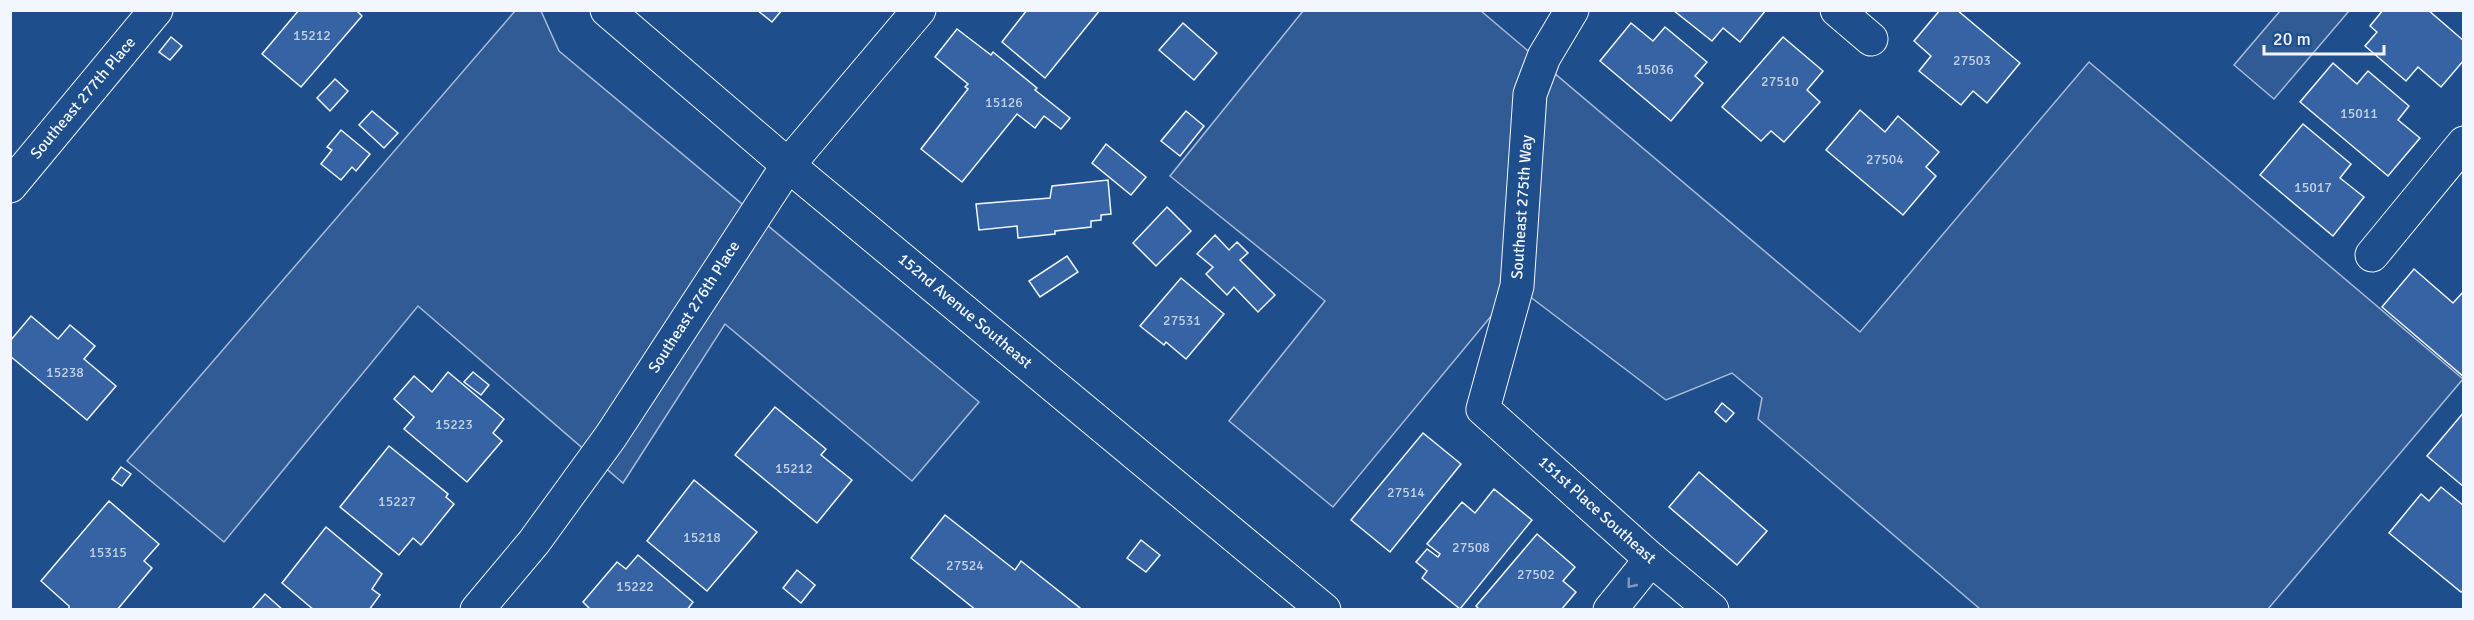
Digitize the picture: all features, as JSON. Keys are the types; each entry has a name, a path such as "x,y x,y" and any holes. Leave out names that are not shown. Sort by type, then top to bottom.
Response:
{"street":[{"name":"Southeast 277th Place","path":"10,186 156,10"},
{"name":"152nd Avenue Southeast","path":"607,10 788,165 1324,609"},
{"name":"Southeast 276th Place","path":"477,609 534,542 611,436 788,165 919,10"},
{"name":"Southeast 275th Way","path":"1483,409 1517,286 1530,94 1544,57 1572,10"},
{"path":"1836,10 1871,39"},
{"path":"2372,255 2463,143"},
{"name":"151st Place Southeast","path":"1483,409 1651,559 1698,605"},
{"path":"1610,609 1651,559"}],"shaded area":[{"path":"515,11 541,11 559,51 979,402 912,481 725,324 623,483 418,306 224,542 127,461"},
{"path":"1303,11 1481,11 1860,332 2089,62 2463,379 2268,609 1980,609 1758,419 1762,398 1732,373 1666,400 1516,286 1333,507 1229,421 1325,301 1170,176"},
{"path":"2280,11 2349,11 2274,99 2234,65"}],"building":[{"path":"299,10 356,10 362,16 301,87 262,54"},
{"path":"757,10 782,10 772,22"},
{"path":"1027,10 1100,10 1045,78 1002,42"},
{"path":"1673,10 1766,10 1740,42 1723,28 1712,41"},
{"path":"1940,10 1957,10 2020,63 1987,103 1973,91 1961,105 1919,71 1931,56 1914,41"},
{"path":"2383,10 2428,10 2464,41 2464,60 2441,87 2418,67 2406,81 2365,46 2377,32 2370,26"},
{"path":"1183,23 1217,53 1194,80 1159,50"},
{"path":"1631,23 1653,41 1665,27 1707,62 1695,76 1703,83 1671,121 1600,61"},
{"path":"957,29 991,55 993,52 1070,118 1061,129 1044,116 1035,128 1017,114 962,182 921,149 968,89 965,87 968,84 935,57"},
{"path":"171,37 182,46 170,60 159,52"},
{"path":"1783,37 1823,71 1807,90 1820,102 1784,142 1771,131 1761,141 1722,107"},
{"path":"2333,63 2357,84 2368,71 2409,106 2398,120 2420,138 2388,176 2300,102"},
{"path":"335,79 348,91 330,111 317,98"},
{"path":"1860,110 1885,132 1898,116 1939,152 1926,167 1936,176 1903,215 1826,150"},
{"path":"372,111 398,133 384,148 359,125"},
{"path":"1186,111 1204,126 1180,156 1161,141"},
{"path":"2303,124 2351,164 2340,178 2364,197 2333,236 2260,175"},
{"path":"341,130 370,154 356,171 352,167 341,180 321,164 332,150 327,147"},
{"path":"1106,144 1146,177 1131,195 1092,163"},
{"path":"1108,180 1111,214 1101,215 1101,220 1091,221 1091,227 1018,238 1017,226 979,230 976,204 1050,198 1052,186"},
{"path":"1167,207 1191,231 1156,266 1133,243"},
{"path":"1215,235 1229,250 1237,242 1248,253 1240,260 1275,295 1258,312 1234,287 1227,295 1206,274 1213,267 1197,254"},
{"path":"1067,256 1078,272 1040,297 1029,281"},
{"path":"2414,269 2453,303 2464,291 2464,377 2382,307"},
{"path":"1181,278 1224,314 1186,359 1166,342 1164,345 1140,326"},
{"path":"31,316 58,339 70,325 95,346 84,359 116,386 87,420 10,356 10,341"},
{"path":"448,372 504,419 493,433 502,441 467,482 404,429 414,417 394,399 414,376 432,392"},
{"path":"473,372 489,385 481,395 464,382"},
{"path":"1722,403 1734,413 1726,422 1715,412"},
{"path":"775,407 826,449 821,455 852,480 817,523 735,455"},
{"path":"2464,412 2464,487 2427,456"},
{"path":"1423,433 1461,464 1390,552 1351,520"},
{"path":"389,446 448,494 446,497 454,504 421,545 413,538 399,555 340,507"},
{"path":"121,467 131,474 122,486 112,479"},
{"path":"1699,472 1767,531 1737,565 1669,507"},
{"path":"694,480 757,532 707,591 647,541"},
{"path":"2441,487 2464,506 2464,590 2461,592 2389,533 2421,494 2429,501"},
{"path":"1494,489 1532,520 1460,609 1422,578 1427,571 1416,562 1427,549 1438,557 1440,554 1427,544 1462,502 1475,513"},
{"path":"109,501 159,544 144,561 152,568 117,610 69,610 69,606 41,581"},
{"path":"945,515 1015,570 1021,561 1080,608 1079,610 976,610 911,558"},
{"path":"326,527 382,574 372,589 380,595 369,610 314,610 282,583"},
{"path":"1537,534 1575,567 1563,581 1576,592 1561,610 1480,610 1476,606"},
{"path":"1141,540 1160,555 1146,572 1127,558"},
{"path":"638,555 693,602 687,610 591,610 583,602 617,562 626,569"},
{"path":"797,570 815,585 801,603 783,588"},
{"path":"265,594 283,610 251,610"}]}
